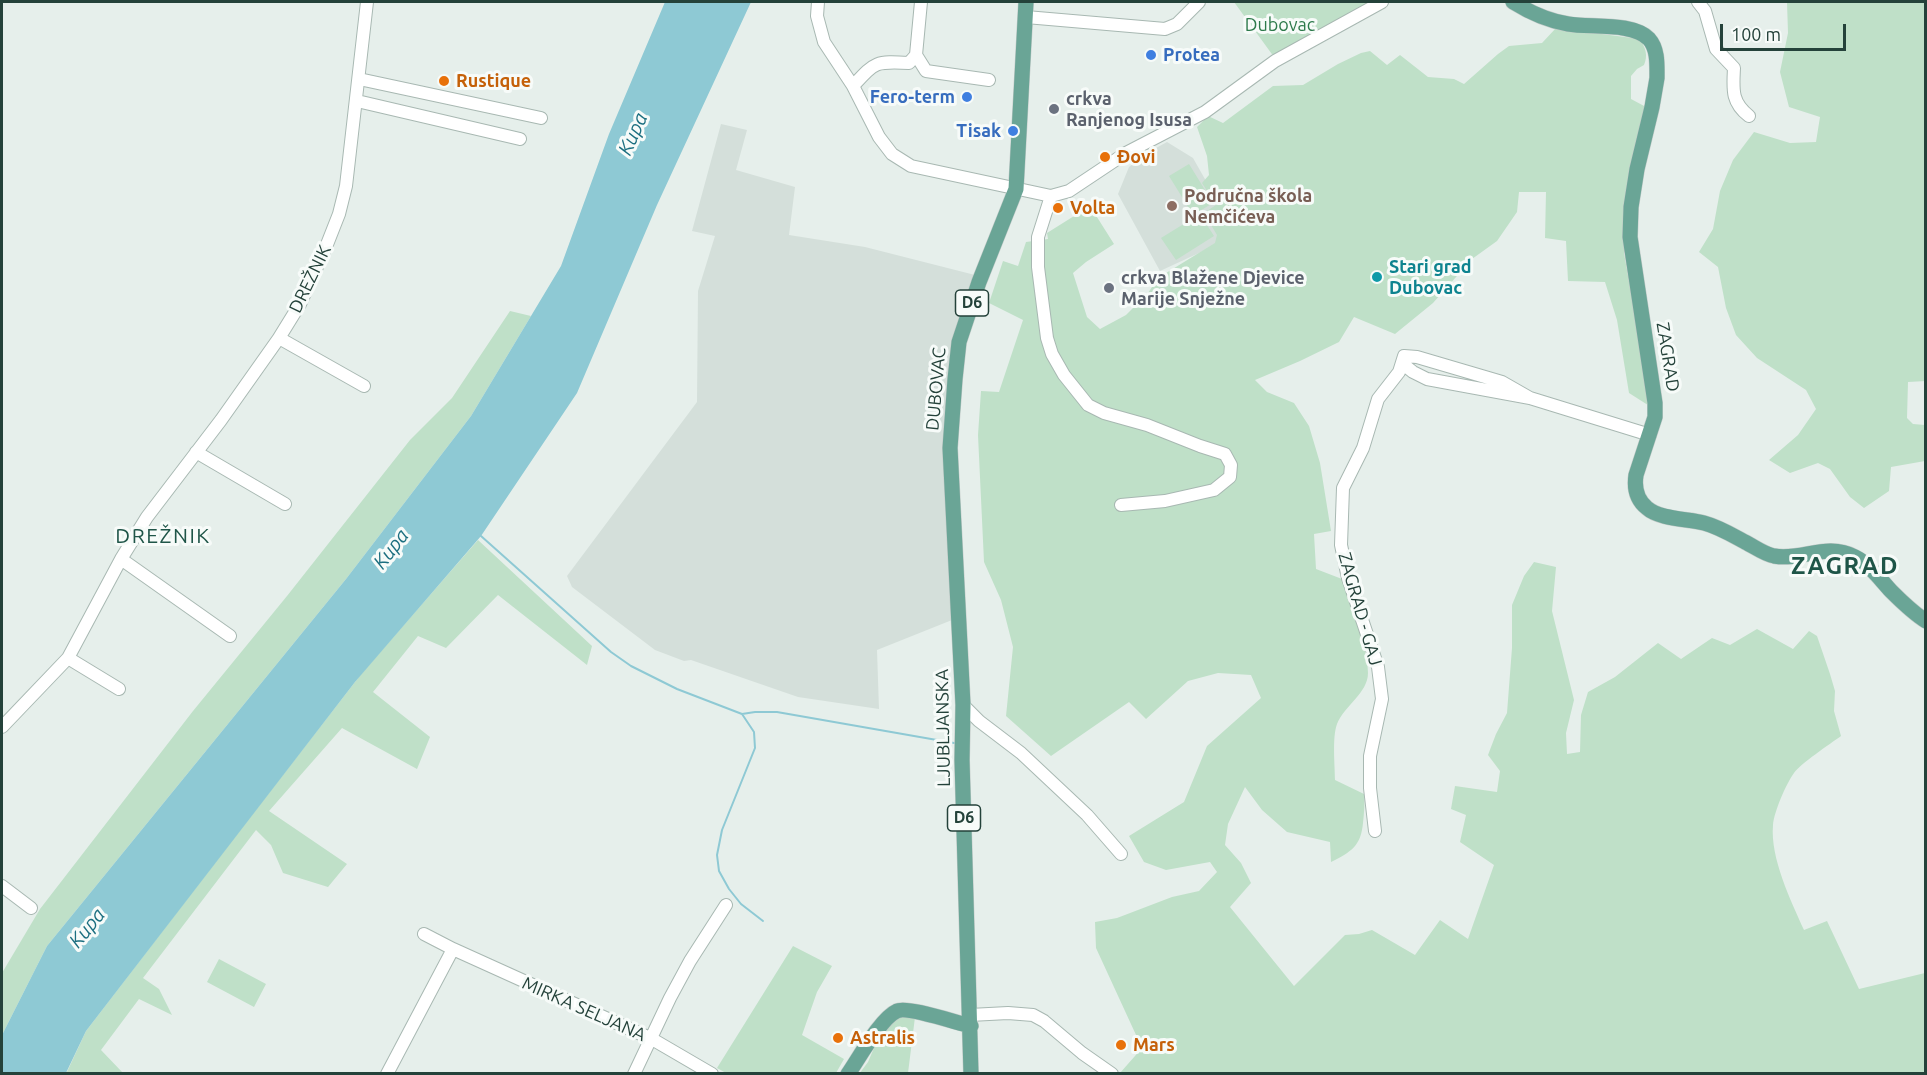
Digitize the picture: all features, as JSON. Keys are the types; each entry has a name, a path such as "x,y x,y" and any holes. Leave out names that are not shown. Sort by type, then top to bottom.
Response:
{"main road":[{"name":"ZAGRAD","path":"1513,2 1528,6 1554,21 1569,25 1630,29 1641,32 1654,48 1657,78 1632,198 1630,237 1655,402 1655,417 1635,486 1639,498 1656,514 1704,523 1774,556 1800,555 1827,550 1853,556 1862,561 1893,593 1926,621"},
{"name":"DUBOVAC","path":"959,610 951,448 959,342 979,282 1016,189 1026,9"},
{"name":"LJUBLJANSKA","path":"959,610 970,1021"},
{"path":"848,1074 873,1035 898,1010 970,1021"},
{"name":"D6","path":"970,1021 971,1074"}],"street":[{"name":"DREŽNIK","path":"2,727 68,658 121,559 147,517 279,338 300,304 339,214 346,186 368,2"},
{"path":"818,2 817,16 824,42 853,86 879,137 892,154 911,166 1051,196 1069,191 1126,153 1205,112 1275,61 1382,2"},
{"path":"853,86 872,65 885,61 909,63 916,55 921,2"},
{"path":"1026,9 1165,29 1177,24 1199,2"},
{"path":"1698,2 1705,11 1716,49 1734,68 1733,92 1740,109 1749,116"},
{"path":"916,55 926,71 989,80"},
{"path":"359,80 541,118"},
{"path":"357,101 520,139"},
{"path":"1051,196 1038,237 1038,267 1047,338 1052,354 1064,375 1088,405 1104,413 1147,425 1225,454 1231,465 1230,477 1214,490 1165,501 1121,505"},
{"path":"279,338 364,386"},
{"path":"1530,398 1502,382 1417,357 1403,360 1413,372 1427,378 1530,398 1650,435"},
{"name":"ZAGRAD - GAJ","path":"1375,831 1370,788 1371,756 1382,699 1378,667 1348,578 1341,545 1342,488 1363,448 1378,399 1403,360"},
{"path":"196,452 285,504"},
{"path":"121,559 230,636"},
{"path":"68,658 119,689"},
{"path":"963,705 979,721 1021,753 1087,814 1120,854"},
{"path":"2,886 31,908"},
{"path":"634,1074 670,998 726,905"},
{"name":"MIRKA SELJANA","path":"424,934 652,1039 712,1074"},
{"path":"387,1074 453,949"},
{"path":"970,1021 1008,1013 1033,1016 1044,1021 1080,1052 1112,1074"}],"shaded area":[{"path":"721,124 747,130 736,170 795,187 789,235 865,247 975,275 954,339 957,618 877,650 879,709 798,697 655,650 572,587 567,576 697,402 698,291 715,236 692,231"},
{"name":"Područna škola Nemčićeva","path":"1167,142 1193,158 1227,218 1225,241 1160,271 1118,194 1129,167 1147,153"}],"green space":[{"name":"Dubovac","path":"1234,2 1369,2 1274,57"},
{"path":"1787,2 1925,2 1926,381 1908,382 1907,418 1913,424 1925,425 1925,461 1891,467 1889,491 1864,508 1850,497 1830,469 1818,463 1790,473 1769,460 1798,435 1816,409 1806,390 1757,358 1736,335 1726,308 1718,267 1699,252 1713,229 1720,191 1733,160 1754,132 1790,143 1816,142 1820,117 1789,107 1780,72 1788,33"},
{"path":"1556,28 1640,39 1646,52 1644,65 1631,76 1631,99 1646,107 1624,225 1624,253 1651,407 1629,393 1617,320 1605,282 1568,281 1566,241 1545,238 1546,192 1519,192 1517,212 1497,241 1472,259 1433,303 1395,334 1354,317 1339,342 1255,380 1267,392 1294,403 1309,426 1320,463 1331,531 1314,534 1316,569 1342,579 1362,639 1368,673 1364,687 1340,717 1335,730 1335,780 1364,794 1364,808 1362,831 1357,843 1344,855 1331,862 1330,842 1287,832 1262,810 1245,787 1228,824 1225,845 1241,863 1251,883 1230,907 1294,986 1345,935 1372,930 1415,955 1440,920 1468,939 1494,865 1460,842 1466,815 1451,809 1455,786 1497,792 1500,771 1488,755 1507,713 1512,648 1512,605 1524,576 1534,562 1556,567 1552,611 1574,700 1566,733 1567,754 1580,752 1581,715 1588,692 1615,677 1658,643 1681,659 1712,638 1730,645 1757,629 1793,649 1809,631 1817,636 1835,691 1834,711 1841,736 1797,769 1784,791 1773,825 1778,865 1804,930 1827,921 1859,989 1925,973 1925,1073 1120,1073 1142,1048 1096,948 1095,922 1117,918 1172,897 1199,891 1217,872 1210,862 1166,870 1144,862 1129,836 1184,802 1207,746 1261,698 1251,675 1218,673 1188,681 1146,719 1129,702 1051,756 1006,716 1013,647 1001,600 984,562 978,435 981,391 999,392 1023,320 989,303 1003,261 1018,266 1026,242 1048,239 1047,233 1090,206 1114,244 1073,273 1087,317 1100,329 1126,315 1148,293 1158,278 1215,243 1217,235 1204,213 1216,205 1202,183 1209,175 1207,156 1197,127 1208,116 1223,123 1273,86 1303,85 1338,64 1370,51 1387,65 1400,55 1428,77 1454,79 1464,84 1509,46 1542,43"},
{"path":"1189,164 1213,203 1193,215 1169,176"},
{"path":"1200,214 1214,236 1176,260 1161,238"},
{"path":"510,311 531,316 471,416 346,579 47,946 2,1035 2,973 40,909 193,711 410,440 452,398"},
{"path":"478,540 592,646 587,665 498,595 446,648 418,636 373,692 430,737 417,769 342,728 269,811 347,864 328,887 283,873 271,845 256,830 143,978 159,989 172,1015 139,999 101,1050 123,1073 66,1074 86,1031 237,834 362,673"},
{"path":"793,946 832,966 817,992 802,1035 844,1059 836,1073 726,1073 717,1068"},
{"path":"219,959 266,984 254,1007 207,982"},
{"path":"902,1015 915,1017 908,1073 859,1074 890,1023"}],"water":[{"name":"Kupa","path":"665,2 751,2 657,205 577,393 481,536 355,682 86,1031 66,1073 2,1073 2,1035 47,946 346,579 471,416 561,266 609,134"}],"waterway":[{"path":"481,536 611,652 631,666 677,689 742,714 754,732 755,748 722,830 717,855 719,871 729,889 741,904 763,921"},
{"path":"742,714 777,712 954,743"}],"place":[{"name":"Protea","path":"1151,55"},
{"name":"Rustique","path":"444,81"},
{"name":"Fero-term","path":"967,97"},
{"name":"crkva Ranjenog Isusa","path":"1054,109"},
{"name":"Tisak","path":"1013,131"},
{"name":"Đovi","path":"1105,157"},
{"name":"Područna škola Nemčićeva","path":"1172,206"},
{"name":"Volta","path":"1058,208"},
{"name":"Stari grad Dubovac","path":"1377,277"},
{"name":"crkva Blažene Djevice Marije Snježne","path":"1109,288"},
{"name":"Astralis","path":"838,1038"},
{"name":"Mars","path":"1121,1045"}],"district":[{"name":"DREŽNIK","path":"163,536"},
{"name":"ZAGRAD","path":"1845,566"}]}
